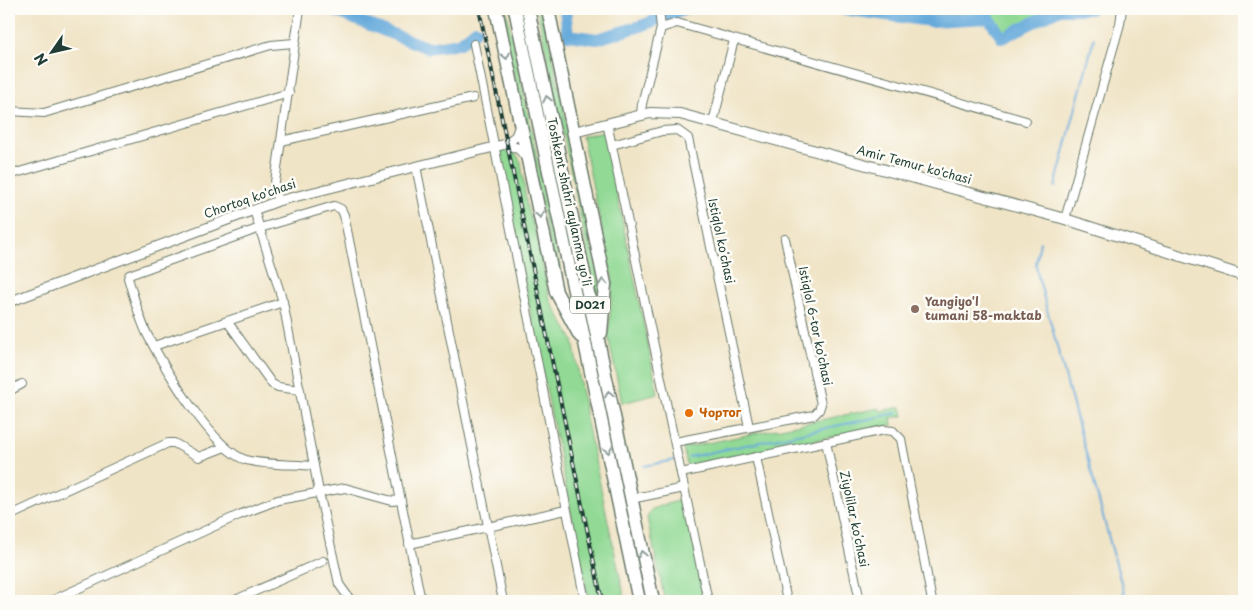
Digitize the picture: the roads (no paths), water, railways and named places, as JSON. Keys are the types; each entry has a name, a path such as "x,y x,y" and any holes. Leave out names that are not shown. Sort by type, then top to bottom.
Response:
{"highway":[{"path":"496,9 556,292 593,349"},
{"name":"Toshkent shahri aylanma yoʻli","path":"515,9 593,349 631,499 652,601"},
{"name":"Toshkent shahri aylanma yoʻli","path":"528,9 593,349 618,502 639,601"},
{"path":"548,9 605,284 593,349"},
{"path":"618,502 625,504 631,499"}],"main road":[{"name":"Amir Temur ko'chasi","path":"574,132 641,114 668,112 713,122 1065,219 1244,276"}],"street":[{"path":"278,201 274,189 300,9"},
{"path":"641,114 661,26 659,9"},
{"path":"1065,219 1120,24 1122,9"},
{"path":"661,26 676,23 1026,121"},
{"path":"713,122 734,40"},
{"path":"9,111 44,113 271,45 294,43"},
{"path":"474,44 585,601"},
{"path":"9,175 289,93"},
{"path":"281,141 473,98"},
{"path":"519,120 518,132 506,144 522,151 528,162"},
{"path":"607,123 708,601"},
{"name":"Istiqlol koʻchasi","path":"612,145 662,131 677,130 688,138 749,427"},
{"name":"Chortoq ko'chasi","path":"9,302 278,201 506,144"},
{"path":"416,166 503,601"},
{"path":"314,466 245,460 225,446 207,427 154,346 142,319 128,278 129,274 260,228 334,206 343,210 421,601"},
{"path":"254,210 284,302 319,492 339,584 352,601"},
{"name":"Istiqlol 6-tor ko'chasi","path":"749,427 814,415 820,410 821,404 785,239"},
{"path":"154,346 284,302"},
{"path":"227,321 272,384 278,387 300,390"},
{"path":"9,391 22,384"},
{"path":"675,442 749,427"},
{"path":"681,473 884,430 893,431 900,436 932,601"},
{"name":"Ziyolilar koʻchasi","path":"826,442 860,601"},
{"path":"9,516 168,443 174,443 199,457 225,446"},
{"path":"756,457 786,601"},
{"path":"50,601 258,507 278,500 346,488 392,501 400,500"},
{"path":"631,499 684,488"},
{"path":"409,544 566,510"},
{"path":"233,601 323,561"}],"waterway":[{"path":"329,9 428,48 460,43 476,30"},
{"path":"565,9 568,35 597,39 641,26 685,9"},
{"path":"842,9 931,21 989,18 1002,38 1060,9 1090,9"},
{"path":"1055,187 1094,38"},
{"path":"1040,242 1036,264 1038,276 1126,601"},
{"path":"689,457 897,413"},
{"path":"644,466 675,460"}],"railway":[{"path":"479,9 602,601"}],"place":[{"name":"Yangiyo'l tumani 58-maktab","path":"915,309"},
{"name":"Чортог","path":"689,413"}]}
